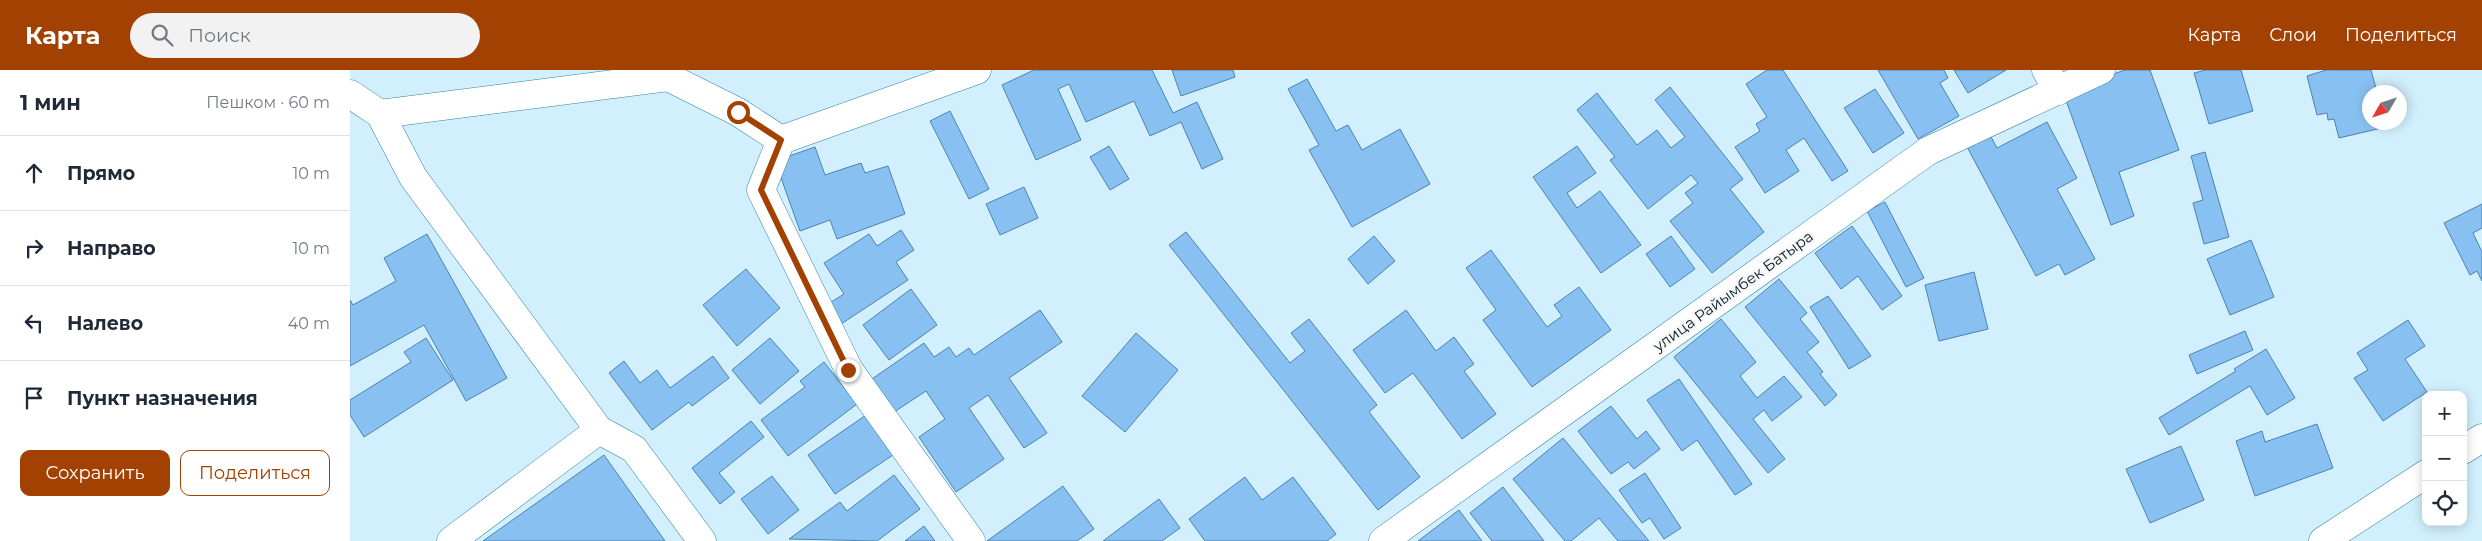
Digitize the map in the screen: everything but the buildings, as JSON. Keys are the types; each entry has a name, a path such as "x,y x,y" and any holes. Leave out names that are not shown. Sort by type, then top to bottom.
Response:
{"street":[{"path":"971,541 848,370 761,190 781,140 977,70"},
{"name":"улица Райымбек Батыра","path":"1383,541 1928,151 2052,81 2101,70"},
{"path":"380,114 668,77 738,112 781,140"},
{"path":"350,94 380,114 413,177 599,430 634,449 702,541"},
{"path":"450,541 599,430"},
{"path":"2467,447 2482,438"},
{"path":"2323,541 2422,477"}],"route":[{"path":"738,112 781,140 761,190 848,370"}]}
